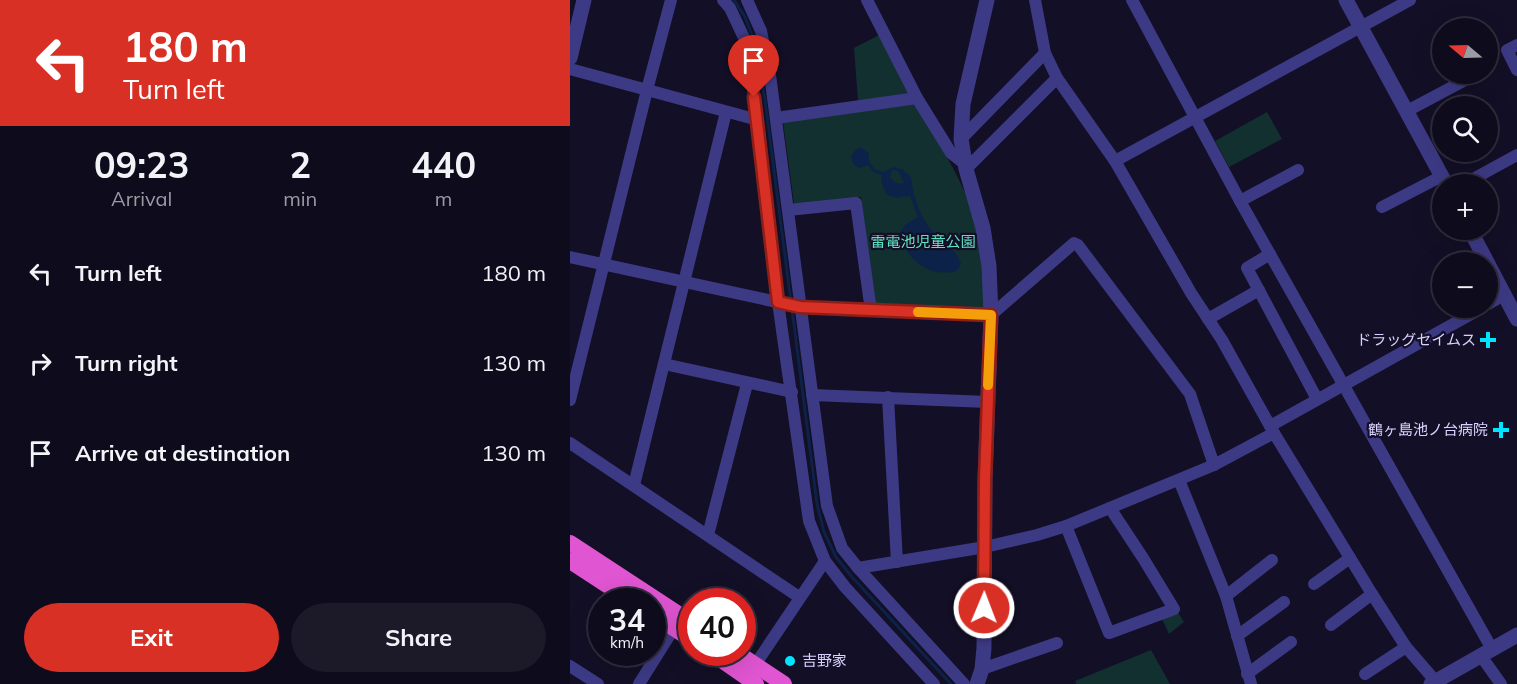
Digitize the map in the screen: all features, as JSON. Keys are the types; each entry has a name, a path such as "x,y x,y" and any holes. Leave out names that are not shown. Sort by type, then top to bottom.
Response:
{"highway":[{"path":"570,543 678,614"},
{"path":"570,561 611,588"},
{"path":"666,623 678,631"},
{"path":"730,666 756,684"},
{"path":"756,666 784,684"}],"street":[{"path":"570,58 584,0"},
{"path":"570,400 646,90 671,0"},
{"path":"723,0 730,8 745,40 758,120 778,302 810,521 825,561 845,587 934,684"},
{"path":"748,0 761,32 776,118 827,506 842,548 964,684"},
{"path":"867,0 917,98 951,153 965,167"},
{"path":"977,684 982,669 991,315 989,266 983,228 965,167 961,139 963,104 987,0"},
{"path":"1035,0 1044,53 1057,78 1115,161 1272,429 1406,647 1435,683 1517,635"},
{"path":"1132,0 1240,201 1343,384 1487,652 1501,684"},
{"path":"1346,0 1441,174"},
{"path":"1115,161 1196,119 1410,0"},
{"path":"1517,45 1507,50 1517,70"},
{"path":"961,139 1044,53"},
{"path":"570,69 758,120"},
{"path":"965,167 1057,78"},
{"path":"1407,111 1456,84"},
{"path":"776,118 917,98"},
{"path":"634,485 726,112"},
{"path":"1482,174 1517,155"},
{"path":"1240,201 1298,170"},
{"path":"1382,207 1432,185"},
{"path":"788,210 856,203 871,311"},
{"path":"570,257 800,307 991,315 1074,243 1078,245 1190,394 1214,465"},
{"path":"1270,254 1247,268 1317,399"},
{"path":"1498,283 1517,319"},
{"path":"1208,319 1259,290"},
{"path":"1498,298 1504,295"},
{"path":"858,568 985,547 1037,535 1179,480 1214,465 1317,399 1464,318"},
{"path":"664,364 747,384 792,392"},
{"path":"708,535 747,384"},
{"path":"812,396 988,402"},
{"path":"888,398 897,562"},
{"path":"570,443 799,597"},
{"path":"1179,480 1226,596 1249,679 1291,642"},
{"path":"1065,526 1109,633 1174,609 1110,508"},
{"path":"1314,584 1350,558"},
{"path":"1226,596 1272,560"},
{"path":"756,663 825,561"},
{"path":"1330,625 1372,594"},
{"path":"1237,636 1284,602"},
{"path":"639,684 674,628"},
{"path":"982,669 1057,643"},
{"path":"1365,674 1406,647"},
{"path":"570,666 598,684"}],"green space":[{"path":"879,35 909,89 908,95 858,101 854,48"},
{"name":"雷電池児童公園","path":"915,103 950,163 972,210 980,246 984,309 875,303 861,197 794,204 783,122"},
{"path":"1267,112 1282,139 1229,167 1215,141"},
{"path":"1177,611 1184,622 1169,634 1161,617"},
{"path":"1151,650 1170,684 1076,684 1075,681"}],"water":[{"path":"858,148 862,148 869,153 869,161 875,170 884,172 893,167 902,169 911,177 915,200 921,214 934,233 956,254 961,264 957,271 937,272 920,265 913,258 907,251 900,232 906,224 918,217 910,196 896,198 887,195 881,182 882,175 873,172 868,165 860,168 853,164 851,155","holes":["892,170 898,171 904,183 896,183 890,177"]}],"waterway":[{"path":"734,0 745,17 755,43 765,100 791,303"},
{"path":"792,309 817,504 824,532 836,557 852,577 951,684"}],"slow traffic":[{"path":"918,312 991,315 988,385"}],"place":[{"name":"ドラッグセイムス","path":"1488,340"},
{"name":"鶴ヶ島池ノ台病院","path":"1501,430"},
{"name":"吉野家","path":"790,661"}],"route":[{"path":"754,97 778,302 800,307 991,315 985,479 984,608"}]}
